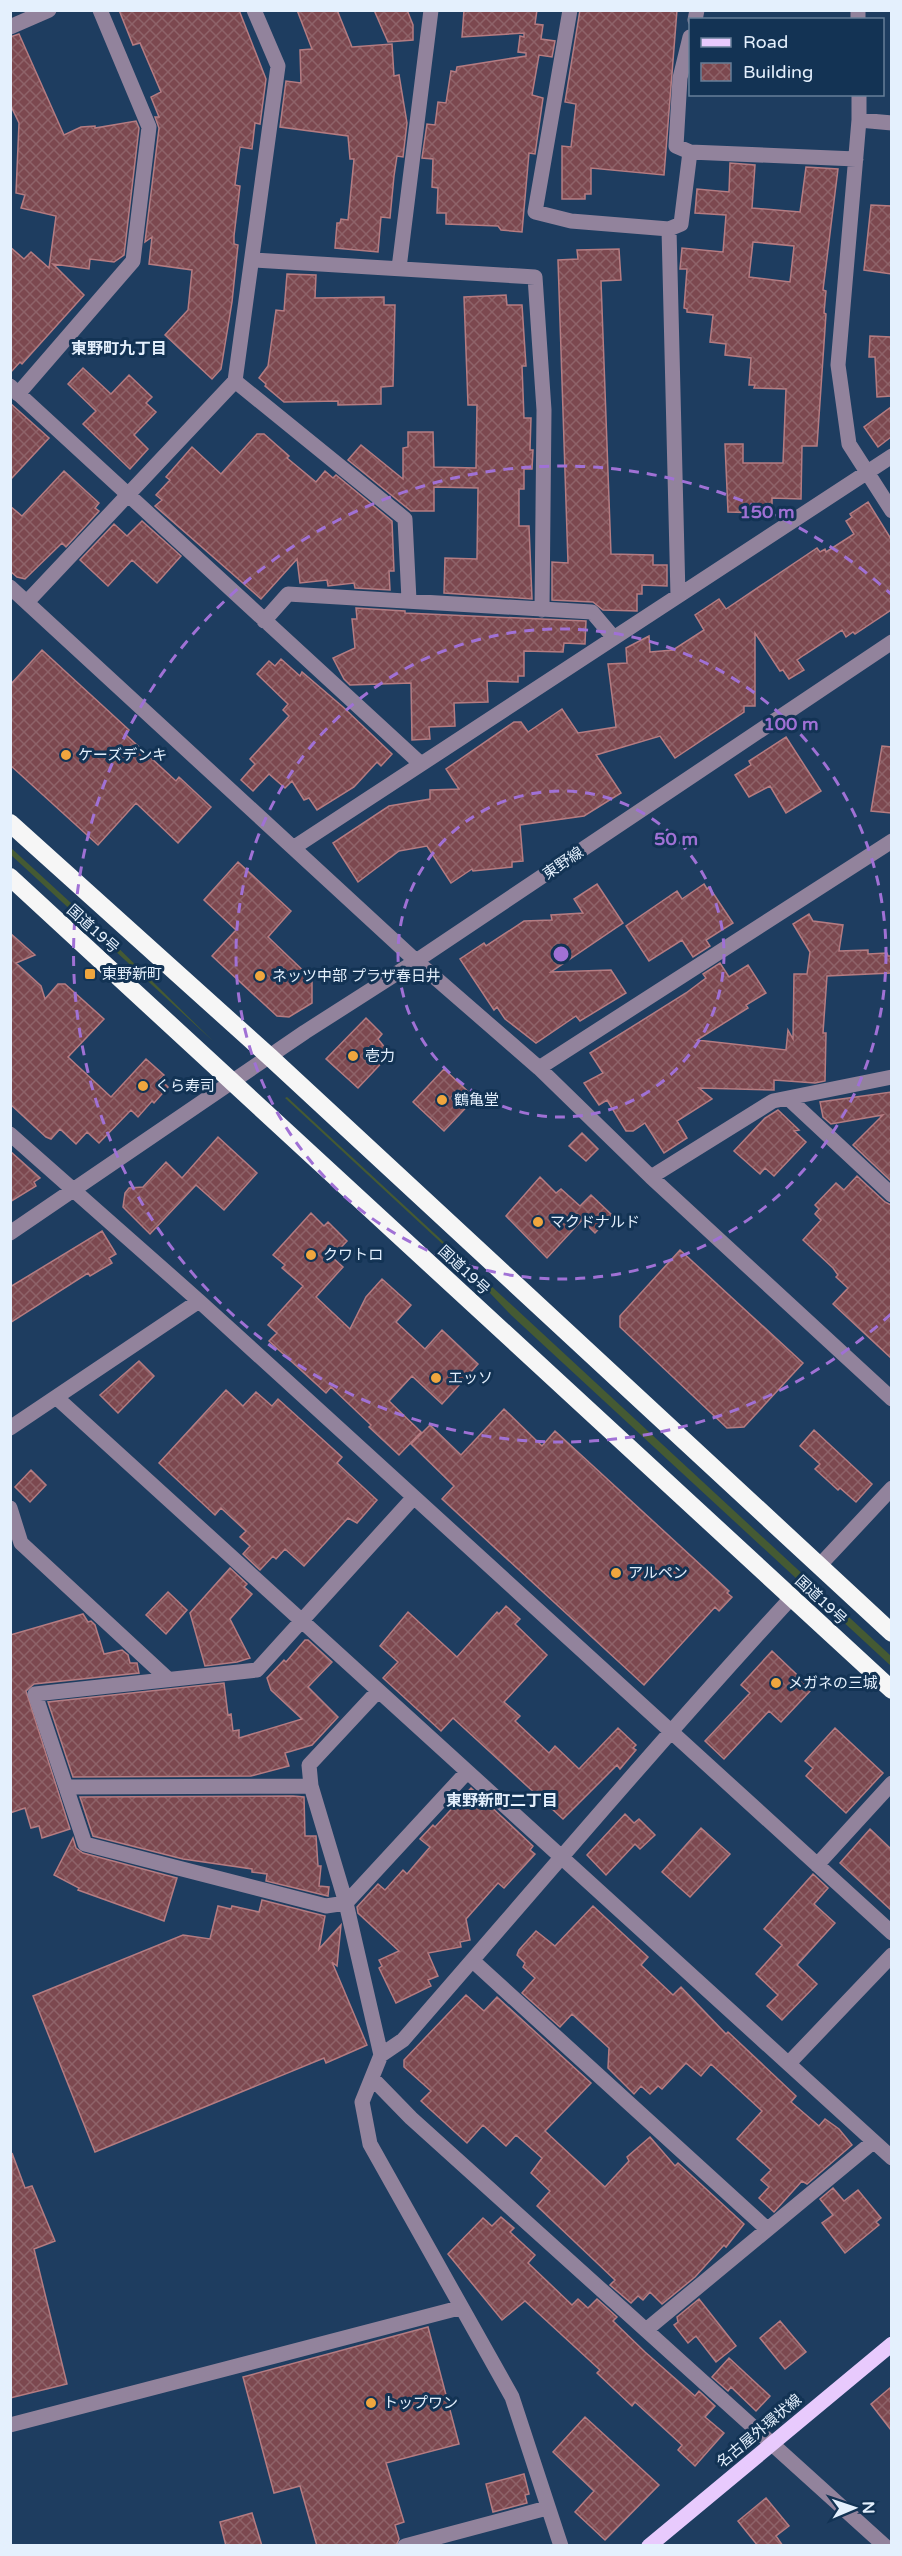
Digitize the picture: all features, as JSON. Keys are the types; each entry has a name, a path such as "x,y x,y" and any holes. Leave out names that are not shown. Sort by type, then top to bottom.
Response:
{"highway":[{"name":"国道19号","path":"10,823 270,1057 891,1633"},
{"name":"国道19号","path":"10,877 891,1690"}],"main road":[{"name":"名古屋外環状線","path":"649,2546 891,2344"}],"street":[{"path":"10,27 49,10"},
{"path":"100,10 149,128 133,261 14,390 421,764"},
{"path":"27,602 236,381 278,66 254,10"},
{"path":"399,268 431,10"},
{"path":"570,10 536,212 571,221 669,229 681,224 690,152"},
{"path":"689,41 680,78 676,146 690,152 856,159"},
{"path":"859,96 856,159 838,365 849,444 891,511"},
{"path":"859,120 891,123"},
{"path":"669,229 678,596"},
{"path":"253,260 535,277 544,410 542,610"},
{"path":"236,381 405,519 408,600"},
{"path":"293,848 891,456"},
{"path":"10,587 416,961 539,1068 651,1177 891,1399"},
{"path":"264,621 288,594 592,612 614,638"},
{"name":"東野線","path":"10,1233 891,642"},
{"path":"539,1068 891,841"},
{"path":"651,1177 773,1101 891,1077"},
{"path":"789,1099 891,1195"},
{"path":"10,1134 199,1301 891,1933"},
{"path":"10,1428 199,1301"},
{"path":"57,1398 891,2158"},
{"path":"820,1565 891,1488"},
{"path":"414,1497 257,1670 35,1695 85,1844 326,1906 346,1903 467,1772"},
{"path":"10,1508 21,1543 168,1679"},
{"path":"381,2055 403,2040 563,1859 670,1730 792,1597"},
{"path":"378,1691 309,1765 311,1786 346,1903 381,2055 362,2102 370,2144 459,2308 512,2397 561,2546"},
{"path":"818,1865 891,1782"},
{"path":"66,1787 311,1786"},
{"path":"789,2063 891,1955"},
{"path":"473,1960 767,2229"},
{"path":"372,2078 411,2118 885,2546"},
{"path":"646,2330 873,2142"},
{"path":"10,2425 459,2308"},
{"path":"405,2546 547,2508"}],"green space":[{"path":"10,847 96,926 214,1042 11,855"},
{"path":"287,1097 891,1656 891,1666 511,1315 449,1250 285,1098"}],"building":[{"path":"119,10 239,10 266,79 260,124 255,123 252,149 240,147 235,185 240,186 234,236 234,244 238,245 232,302 221,369 212,379 165,335 188,310 192,270 149,264 152,237 145,242 159,128 155,117 159,117 151,97 161,92 140,43 133,45"},
{"path":"297,10 337,10 352,47 392,44 394,76 399,75 407,123 403,157 397,156 390,218 381,217 378,252 335,248 337,223 340,223 341,219 348,220 354,159 350,159 348,136 280,127 286,81 301,83 300,50 312,49"},
{"path":"374,10 407,10 413,25 413,40 388,42"},
{"path":"464,10 537,10 535,24 543,25 541,39 555,41 552,57 539,55 532,95 543,98 535,154 529,153 522,232 501,230 498,226 446,224 446,213 437,213 438,188 432,187 433,159 422,158 427,124 435,125 438,102 446,103 451,71 456,72 457,67 526,56 526,53 518,52 520,36 524,37 524,33 462,37"},
{"path":"580,10 677,10 664,175 591,168 591,194 585,194 585,199 562,199 562,146 571,147 576,104 565,102"},
{"path":"19,34 64,135 81,127 95,126 95,128 136,121 139,128 124,255 114,262 90,259 89,269 53,264 84,295 22,364 20,362 10,373 10,247 24,259 31,252 49,268 56,216 21,208 25,195 16,193 19,123 10,104 10,37"},
{"path":"730,163 755,165 752,208 800,212 806,167 838,169 823,290 826,291 824,313 826,314 817,446 802,446 801,499 772,498 772,506 765,506 764,513 728,512 725,444 743,444 743,463 783,463 786,389 754,388 755,385 749,385 751,358 725,355 726,344 710,342 713,315 687,312 684,308 687,269 680,269 682,248 723,252 726,215 695,213 697,189 729,192","holes":["753,242 794,246 790,282 749,277"]},
{"path":"871,205 891,206 891,274 864,270"},
{"path":"619,249 621,280 601,281 611,554 653,555 653,565 667,565 667,586 642,585 642,594 637,594 637,611 603,610 593,602 552,600 552,562 568,563 558,260 578,259 577,250"},
{"path":"287,274 316,275 315,298 384,297 384,305 395,305 393,386 381,387 381,404 338,405 338,401 284,402 259,378 268,366 276,310 284,311"},
{"path":"506,295 507,305 522,305 526,366 522,366 524,418 531,418 530,450 533,450 532,469 524,469 524,489 519,489 519,526 529,526 532,599 444,593 445,558 477,559 478,488 434,487 434,511 411,511 348,460 361,445 403,479 403,448 408,447 408,432 433,432 434,467 476,468 477,405 468,405 464,297"},
{"path":"870,336 891,337 891,396 877,397 875,357 869,357"},
{"path":"83,368 111,394 129,375 152,397 146,403 156,412 134,435 148,449 130,469 83,424 96,411 68,384"},
{"path":"10,403 49,438 10,480"},
{"path":"891,407 891,437 878,447 864,427"},
{"path":"257,434 264,434 289,456 287,458 316,482 325,471 333,478 336,475 392,521 394,571 389,571 390,590 355,588 354,583 328,586 327,580 300,583 297,559 261,599 155,506 162,500 156,495 170,480 166,477 192,447 221,474"},
{"path":"64,471 99,503 95,508 99,511 66,547 62,543 25,579 17,577 10,571 10,506 22,516"},
{"path":"868,502 891,539 891,610 855,634 853,632 846,637 842,630 804,655 797,660 804,670 789,679 783,670 780,671 755,633 755,706 744,706 744,712 675,758 660,736 596,755 621,793 584,816 520,825 523,861 512,862 512,867 473,871 472,869 451,883 427,846 399,851 358,882 333,843 389,806 430,799 430,790 459,789 446,769 514,722 521,722 528,732 562,709 578,733 616,727 608,664 627,663 626,648 649,636 650,652 673,650 704,630 695,615 719,599 726,609 817,548 820,552 825,549 826,552 854,534 846,521 852,517 850,514"},
{"path":"142,521 181,556 157,583 132,560 108,586 80,560 114,524 127,536"},
{"path":"356,608 405,611 405,613 586,621 585,644 564,643 563,652 524,651 524,676 518,676 518,682 487,681 488,702 454,703 455,726 429,727 430,739 412,740 411,683 350,685 344,679 333,658 355,648 352,619 357,619"},
{"path":"42,650 129,730 125,734 176,781 179,777 211,807 178,843 136,803 98,845 10,765 10,685"},
{"path":"281,659 300,676 302,672 343,707 392,754 381,766 377,762 354,787 317,810 309,798 304,800 292,781 285,788 269,774 253,791 241,780 255,764 250,759 289,716 283,710 288,704 257,674 269,661 275,666"},
{"path":"786,737 821,791 786,813 770,786 749,797 735,775 751,765 749,761"},
{"path":"882,746 891,747 891,813 871,811"},
{"path":"238,862 291,911 268,937 312,979 312,1003 289,1017 277,1016 212,956 236,930 204,900"},
{"path":"597,884 623,923 551,972 611,970 626,993 580,1021 576,1016 536,1043 505,1019 497,1007 494,1010 460,959 484,943 486,946 524,921 552,920 551,915 583,913 574,899"},
{"path":"704,884 707,889 709,887 733,923 706,940 710,946 693,957 682,940 649,961 626,926 677,891 682,899"},
{"path":"809,914 813,921 843,925 839,951 868,950 868,954 887,953 891,956 891,973 827,976 823,1033 826,1033 825,1081 815,1083 774,1080 774,1090 699,1088 712,1099 677,1121 687,1138 664,1153 645,1123 633,1131 626,1131 607,1100 599,1105 584,1083 603,1073 590,1053 686,993 706,978 703,974 720,963 729,977 748,965 766,993 746,1005 748,1008 697,1040 786,1050 788,1030 793,1039 794,974 807,974 810,952 793,924"},
{"path":"10,933 35,955 16,963 41,986 45,999 58,984 65,984 104,1019 68,1057 111,1097 146,1059 164,1075 160,1079 168,1087 154,1103 152,1101 138,1117 131,1110 99,1143 87,1132 76,1144 60,1129 51,1139 46,1137 10,1104"},
{"path":"366,1018 382,1034 378,1039 390,1054 358,1088 326,1059"},
{"path":"444,1069 475,1098 444,1131 413,1102"},
{"path":"891,1092 891,1181 853,1145 883,1115 831,1124 823,1117 820,1102"},
{"path":"778,1110 799,1130 794,1131 806,1142 774,1176 765,1168 760,1174 734,1151 765,1118"},
{"path":"582,1133 598,1149 586,1161 569,1146"},
{"path":"218,1137 257,1173 224,1210 196,1185 150,1234 123,1207 125,1193 129,1188 143,1187 166,1162 182,1178"},
{"path":"10,1151 40,1178 34,1182 36,1186 10,1202"},
{"path":"857,1176 891,1205 891,1358 833,1304 848,1288 836,1277 838,1275 833,1268 803,1240 821,1220 815,1214 819,1209 815,1205 836,1183 844,1190"},
{"path":"540,1177 556,1193 561,1189 580,1206 591,1195 612,1215 595,1233 582,1220 547,1258 506,1216"},
{"path":"311,1213 324,1226 328,1222 347,1241 332,1257 343,1267 316,1297 350,1329 366,1297 382,1279 411,1305 396,1322 425,1349 442,1330 478,1364 442,1404 412,1376 389,1401 421,1432 399,1455 331,1387 326,1393 269,1341 277,1333 268,1325 303,1286 282,1268 285,1265 273,1255"},
{"path":"102,1231 116,1254 109,1258 112,1263 90,1276 88,1273 10,1323 10,1287"},
{"path":"680,1250 803,1363 744,1427 727,1428 620,1327 620,1316"},
{"path":"139,1361 154,1376 118,1413 100,1395"},
{"path":"226,1390 243,1406 256,1392 272,1406 278,1399 342,1457 337,1463 377,1500 357,1523 348,1518 304,1566 285,1549 276,1559 273,1556 260,1570 243,1554 250,1546 240,1537 246,1531 221,1508 215,1515 159,1463"},
{"path":"504,1409 542,1446 555,1431 729,1591 727,1593 732,1597 719,1611 715,1607 644,1685 442,1499 454,1486 411,1444 430,1425 461,1455"},
{"path":"814,1430 872,1484 856,1502 840,1488 838,1490 815,1469 820,1464 800,1446"},
{"path":"31,1470 46,1485 30,1502 15,1487"},
{"path":"230,1568 247,1584 244,1587 252,1594 230,1619 250,1658 205,1666 190,1613"},
{"path":"168,1592 187,1610 166,1634 146,1615"},
{"path":"506,1606 520,1619 515,1624 547,1655 504,1702 520,1716 515,1721 549,1753 555,1746 579,1769 618,1728 636,1745 633,1748 636,1750 620,1769 617,1765 563,1819 453,1718 441,1731 383,1678 398,1662 380,1646 408,1612 457,1657 497,1612 499,1614"},
{"path":"83,1614 88,1622 91,1621 95,1625 104,1654 122,1650 128,1655 130,1663 137,1663 139,1673 34,1684 26,1691 70,1829 42,1838 39,1826 31,1828 25,1808 10,1813 10,1635"},
{"path":"305,1640 308,1640 332,1662 308,1687 338,1717 312,1745 285,1753 289,1766 251,1776 73,1777 48,1702 224,1683 228,1715 231,1714 233,1731 239,1730 239,1738 302,1719 271,1690 267,1678 284,1660 286,1662"},
{"path":"772,1651 812,1689 781,1722 769,1711 724,1759 705,1741 750,1693 741,1685"},
{"path":"835,1728 883,1773 846,1813 806,1776 813,1768 805,1761"},
{"path":"471,1788 533,1846 530,1850 535,1854 504,1888 498,1883 466,1919 470,1940 460,1942 461,1947 428,1953 438,1976 428,1980 431,1986 396,2003 379,1968 382,1966 379,1960 399,1951 358,1913 357,1907 378,1884 385,1890 403,1870 407,1874 430,1847 420,1839 433,1825 435,1827"},
{"path":"80,1797 304,1797 305,1836 316,1836 318,1866 321,1866 319,1886 329,1887 328,1896 266,1881 267,1874 252,1872 252,1869 183,1859 93,1836"},
{"path":"625,1814 634,1823 639,1819 655,1835 640,1849 635,1844 606,1875 587,1855"},
{"path":"701,1828 730,1854 690,1897 662,1872"},
{"path":"870,1829 891,1849 891,1910 840,1863"},
{"path":"73,1838 76,1848 83,1853 177,1878 164,1921 78,1890 79,1888 54,1875"},
{"path":"813,1874 828,1888 814,1904 835,1923 797,1965 817,1984 782,2020 767,2006 778,1995 756,1974 782,1945 764,1929"},
{"path":"262,1900 325,1916 319,1949 341,1925 337,1966 332,1962 367,2045 326,2063 324,2058 95,2152 33,1996 183,1935 210,1939 218,1906 231,1909 232,1906 259,1912"},
{"path":"593,1906 648,1957 641,1965 673,1995 681,1987 726,2034 728,2032 796,2096 791,2102 819,2126 825,2119 839,2129 852,2145 807,2184 802,2181 774,2212 759,2198 769,2187 761,2180 771,2170 737,2139 762,2111 711,2064 701,2076 686,2063 662,2089 658,2086 650,2094 641,2086 634,2094 608,2068 609,2048 572,2014 560,2027 522,1993 535,1978 523,1967 525,1963 517,1955 519,1950 536,1931 555,1946"},
{"path":"466,1995 484,2011 497,1997 591,2083 545,2131 605,2187 629,2161 627,2157 650,2137 675,2166 678,2163 744,2224 726,2247 724,2245 695,2277 662,2304 650,2292 643,2300 638,2296 631,2303 610,2285 615,2280 537,2206 550,2191 531,2173 542,2158 516,2135 506,2146 483,2125 467,2143 421,2101 431,2091 404,2067 404,2060"},
{"path":"12,2153 25,2188 32,2186 55,2241 34,2249 67,2384 10,2398"},
{"path":"833,2188 844,2201 858,2190 881,2218 876,2222 879,2225 845,2253 822,2223 833,2215 820,2199"},
{"path":"501,2217 514,2228 510,2232 535,2255 528,2263 572,2305 578,2299 588,2308 597,2299 617,2317 613,2321 645,2352 695,2396 699,2391 715,2406 705,2417 724,2433 695,2466 678,2450 682,2445 635,2402 632,2406 597,2373 600,2370 525,2301 502,2320 448,2254 483,2218 492,2226"},
{"path":"699,2299 736,2346 716,2362 696,2336 688,2343 674,2325 678,2322 677,2317"},
{"path":"780,2321 806,2352 785,2369 760,2338"},
{"path":"428,2327 459,2444 386,2463 404,2522 395,2525 399,2539 396,2546 317,2546 300,2486 274,2493 243,2377"},
{"path":"729,2358 770,2396 756,2411 731,2387 728,2391 712,2377"},
{"path":"891,2387 891,2430 871,2404"},
{"path":"585,2417 659,2485 605,2540 575,2512 594,2491 553,2452"},
{"path":"524,2474 529,2494 525,2495 527,2503 493,2512 486,2484"},
{"path":"766,2498 789,2526 776,2536 783,2546 758,2546 738,2521"},
{"path":"252,2513 262,2546 226,2546 220,2522"}],"place":[{"name":"ケーズデンキ","path":"66,755"},
{"name":"東野新町","path":"90,974"},
{"name":"ネッツ中部 プラザ春日井","path":"260,976"},
{"name":"壱力","path":"353,1056"},
{"name":"くら寿司","path":"143,1086"},
{"name":"鶴亀堂","path":"442,1100"},
{"name":"マクドナルド","path":"538,1222"},
{"name":"クワトロ","path":"311,1255"},
{"name":"エッソ","path":"436,1378"},
{"name":"アルペン","path":"616,1573"},
{"name":"メガネの三城","path":"776,1683"},
{"name":"トップワン","path":"371,2403"}],"district":[{"name":"東野町九丁目","path":"119,349"},
{"name":"東野新町二丁目","path":"502,1801"}]}
